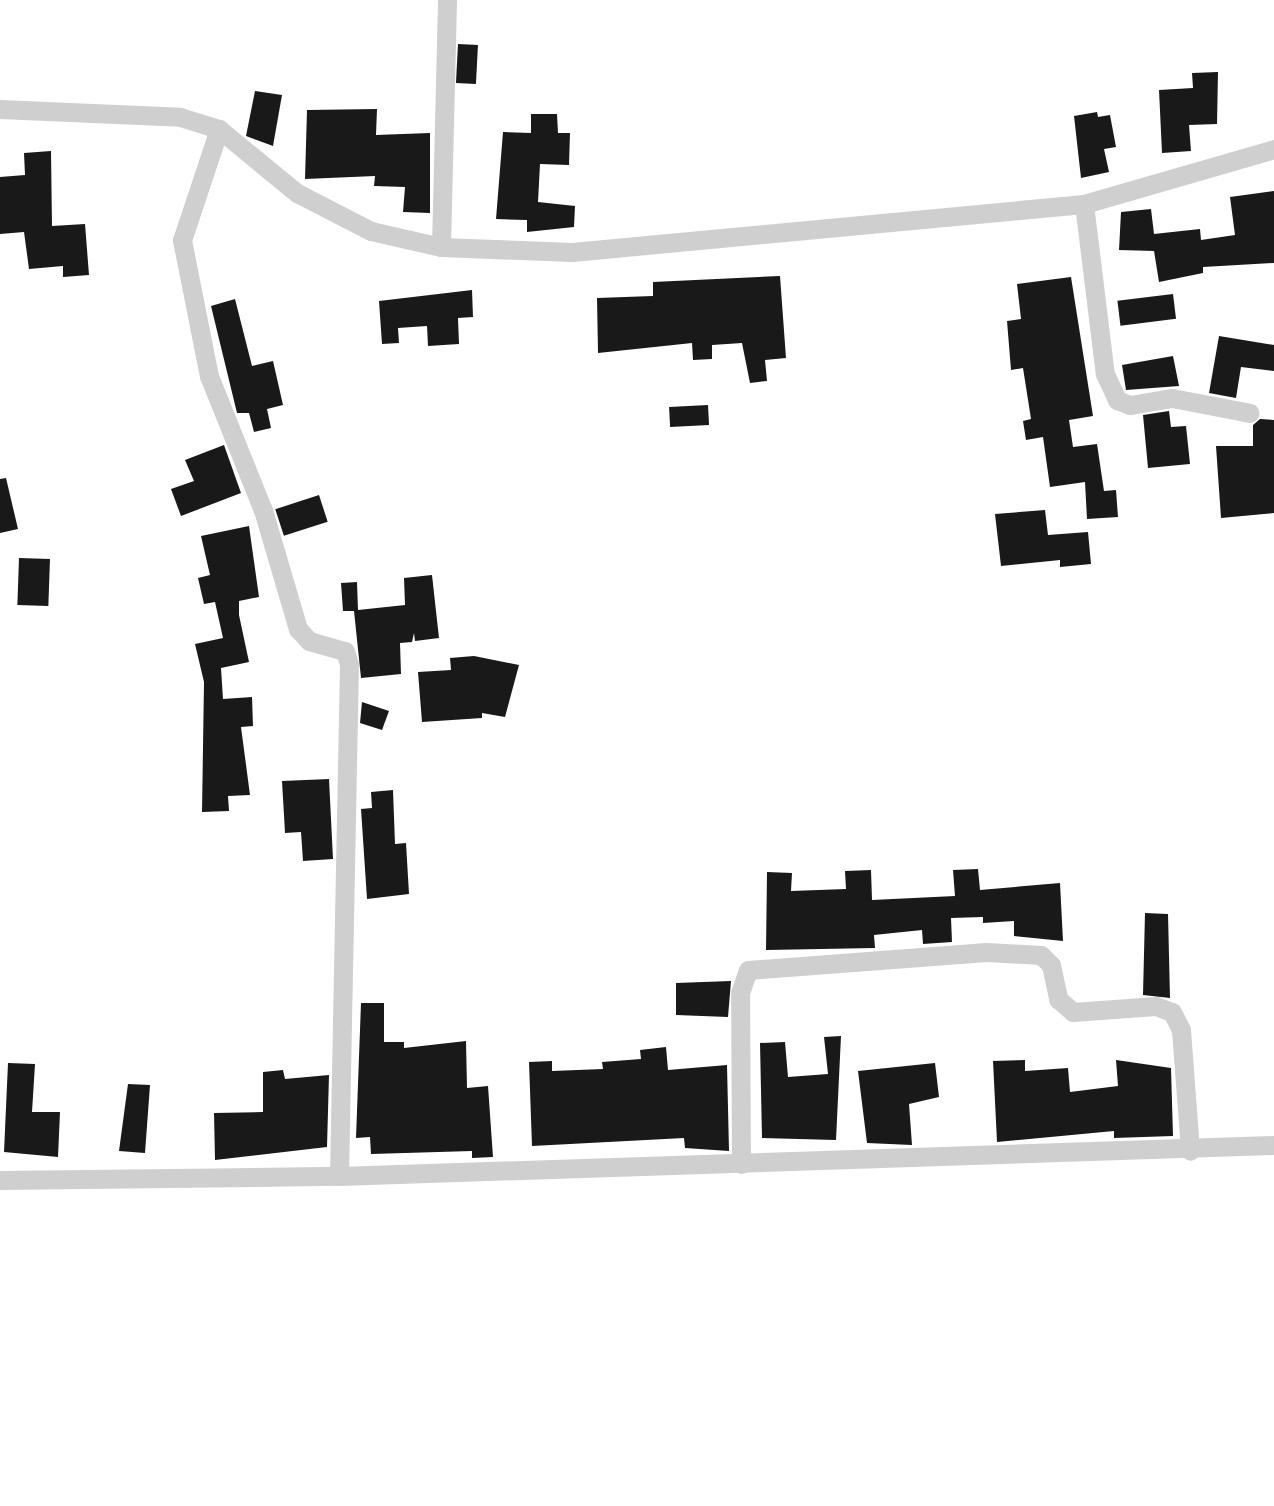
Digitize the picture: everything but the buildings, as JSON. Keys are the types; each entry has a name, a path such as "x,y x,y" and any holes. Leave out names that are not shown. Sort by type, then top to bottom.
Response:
{"street":[{"path":"441,247 447,0"},
{"path":"0,109 148,113 219,130 297,193 371,231 441,247 612,253 877,219 1084,204 1274,149"},
{"path":"219,130 184,225 192,306 209,376 263,510 298,629 309,641 345,651 349,664 339,1176"},
{"path":"1084,204 1105,374 1117,400 1130,405 1172,398 1250,413"},
{"path":"741,1164 740,993 748,970 986,952 1041,955 1051,965 1058,999 1073,1012 1156,1006 1172,1012 1181,1030 1189,1151"},
{"path":"0,1180 339,1176 1189,1151 1274,1145"}]}
